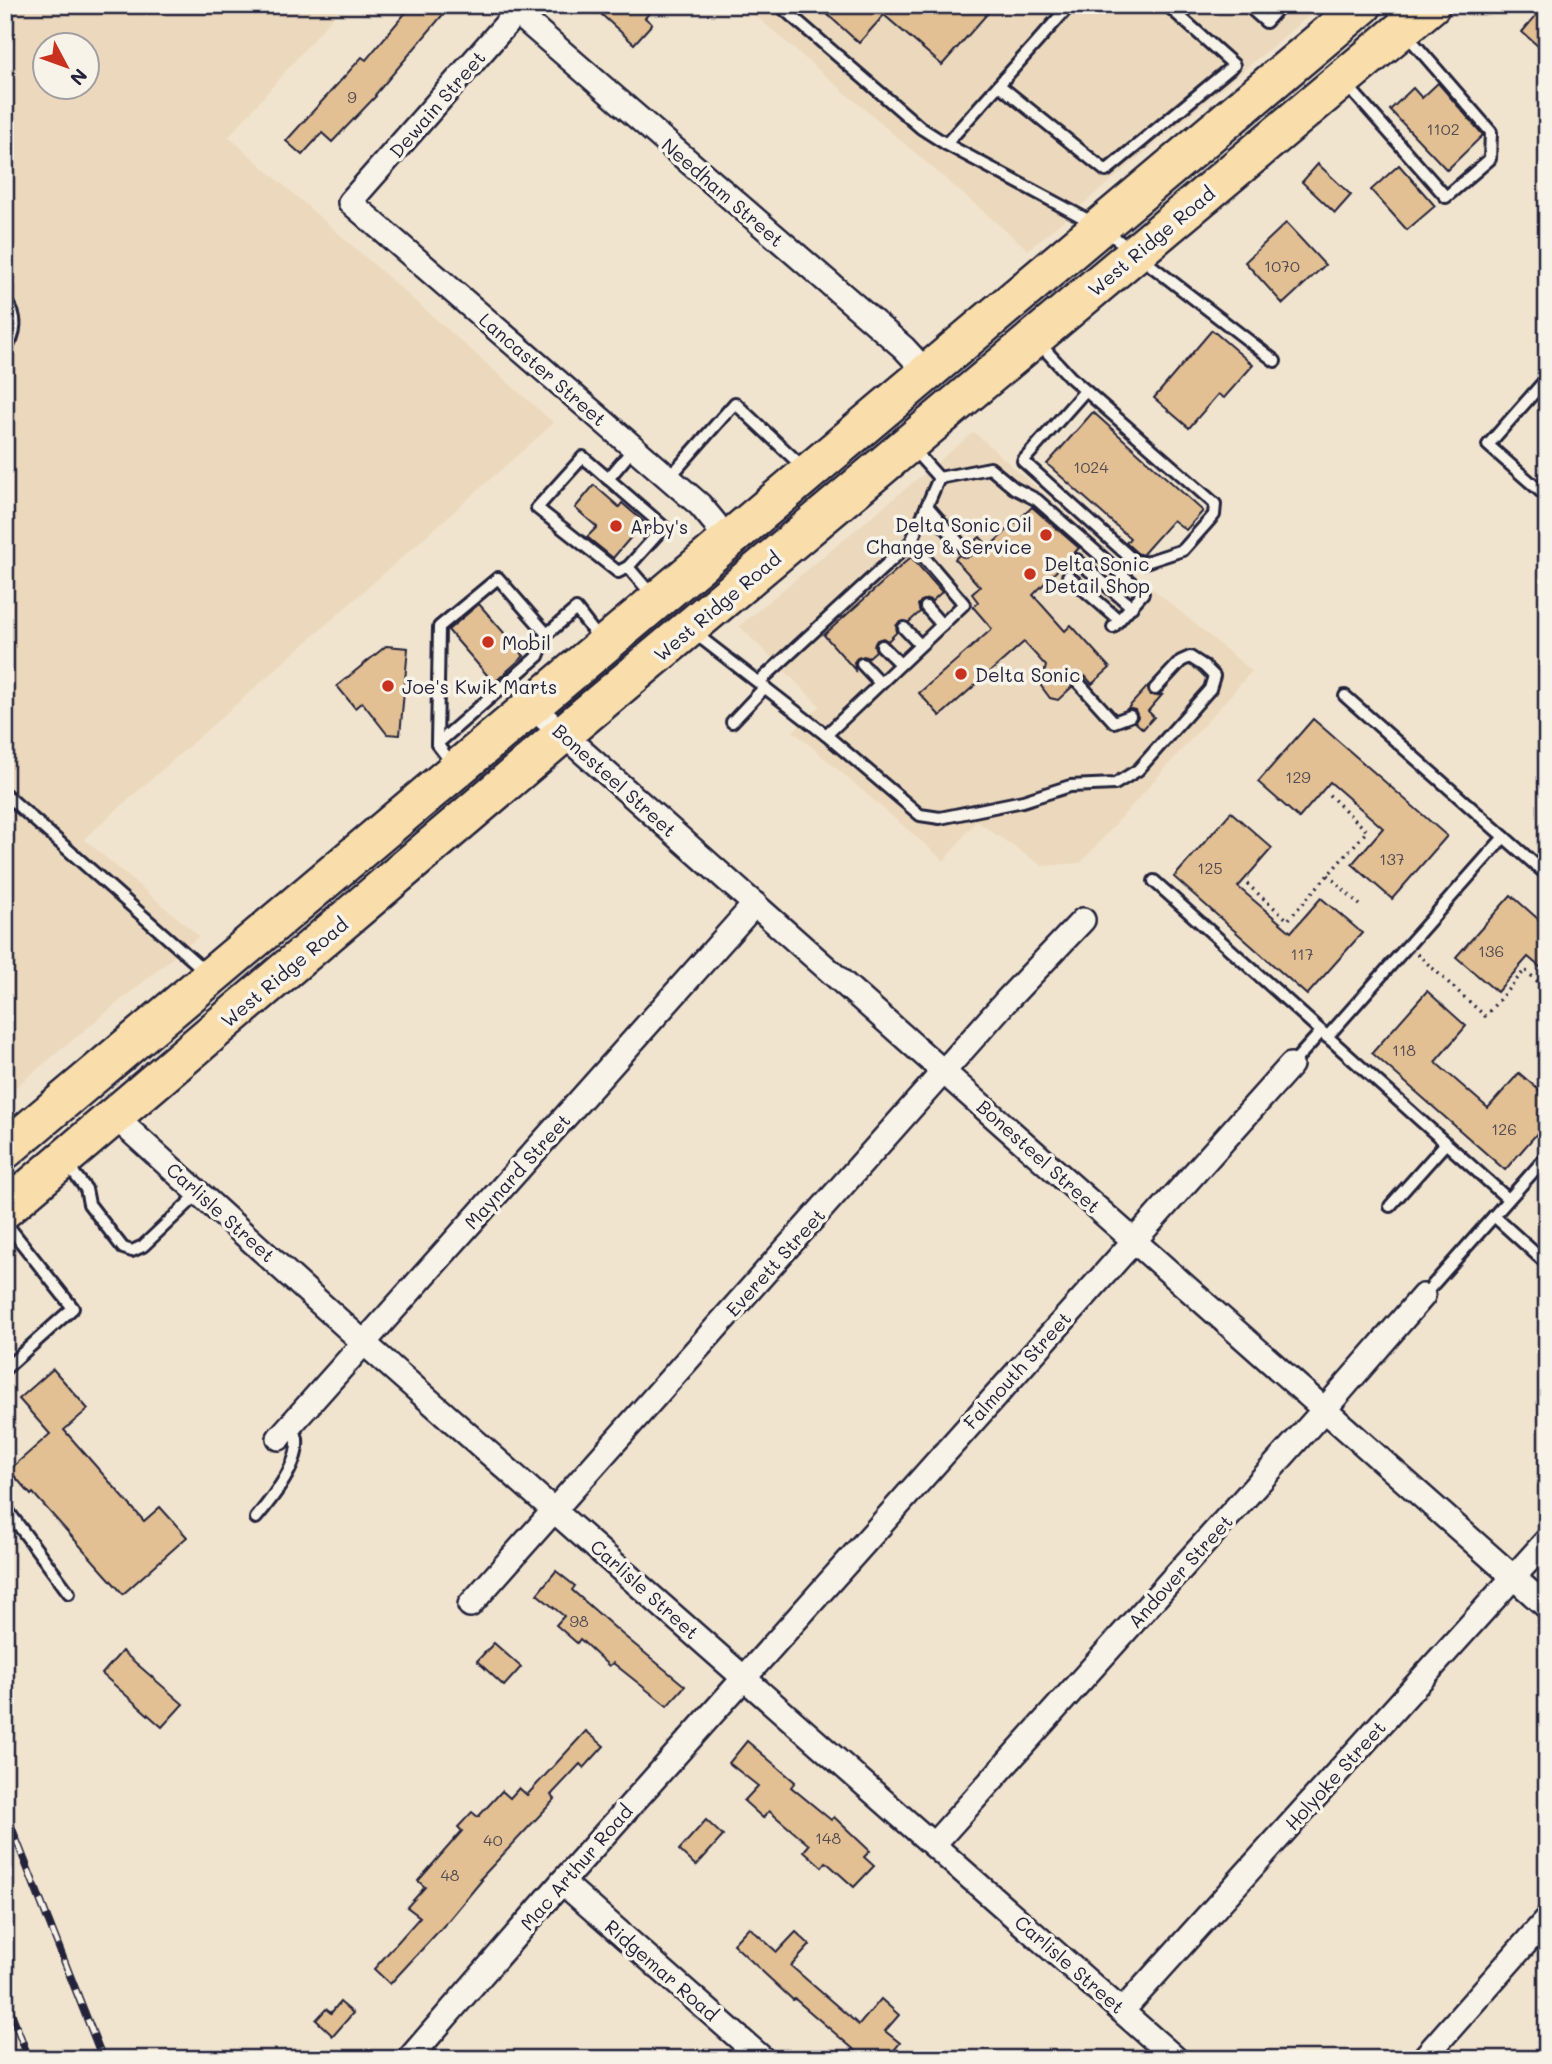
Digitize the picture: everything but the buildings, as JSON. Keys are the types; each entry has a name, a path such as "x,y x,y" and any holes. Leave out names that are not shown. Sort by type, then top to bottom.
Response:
{"highway":[{"path":"5,1150 210,975 446,756 531,706 1363,5"},
{"name":"West Ridge Road","path":"5,1209 564,734 1431,5"}],"street":[{"name":"Dewain Street","path":"350,202 520,9"},
{"name":"Needham Street","path":"520,9 893,339 927,373"},
{"name":"Lancaster Street","path":"350,202 669,478 707,513 726,544"},
{"name":"Bonesteel Street","path":"531,706 1547,1607"},
{"name":"Maynard Street","path":"286,1431 755,904"},
{"name":"Everett Street","path":"470,1605 1006,1001 1083,920"},
{"name":"Falmouth Street","path":"744,1677 1292,1065"},
{"name":"Carlisle Street","path":"115,1117 364,1343 1176,2059"},
{"name":"Andover Street","path":"934,1844 1423,1296"},
{"name":"Holyoke Street","path":"1123,2010 1547,1540"},
{"name":"Mac Arthur Road","path":"409,2059 744,1677"},
{"name":"Ridgemar Road","path":"562,1882 763,2059"},
{"path":"1423,2059 1547,1919"}],"lane":[{"path":"779,5 904,115 946,144 1101,227 1275,361"},
{"path":"946,144 1070,5"},
{"path":"999,85 1106,171 1234,65 1167,5"},
{"path":"1247,5 1266,22 1281,5"},
{"path":"1343,80 1446,197 1455,190 1490,159 1491,132 1402,30"},
{"path":"5,302 15,323 13,339 5,349"},
{"path":"1035,339 1085,391 1215,505 1214,514 1183,550 1143,563 1133,561 1023,461 1085,391"},
{"path":"1547,378 1488,445 1547,497"},
{"path":"669,478 735,403 809,473"},
{"path":"909,444 939,478"},
{"path":"608,479 635,448"},
{"path":"583,457 663,527 628,567 618,572 537,508 583,457"},
{"path":"939,478 990,468 1014,488 1037,500 1143,593 1116,624 1068,576"},
{"path":"732,722 762,685 890,569 911,542 939,478"},
{"path":"927,506 965,550"},
{"path":"826,735 964,604 911,542"},
{"path":"1077,560 1132,607"},
{"path":"628,567 656,601"},
{"path":"446,756 439,627 498,578 547,634"},
{"path":"926,607 942,625"},
{"path":"446,756 538,656 547,634 576,609 604,645"},
{"path":"904,628 920,645"},
{"path":"690,629 826,735 920,815 940,818 1023,801 1059,788 1115,784 1129,776 1147,761 1210,689 1214,676 1190,657 1181,661 1155,689"},
{"path":"882,646 900,664"},
{"path":"862,664 880,683"},
{"path":"1078,682 1114,722 1130,716"},
{"path":"1345,696 1547,875"},
{"path":"5,794 210,975"},
{"path":"1292,1065 1408,946 1504,837"},
{"path":"1153,881 1508,1199"},
{"path":"1390,1206 1446,1143"},
{"path":"1423,1296 1547,1156"},
{"path":"64,1160 86,1189 89,1204 123,1248 132,1251 143,1247 199,1192"},
{"path":"1494,1216 1547,1264"},
{"path":"5,1222 74,1308 5,1368"},
{"path":"256,1518 279,1490 298,1442 286,1431"},
{"path":"5,1507 69,1593"}],"path":[{"path":"1247,884 1288,920 1367,831 1327,793"},
{"path":"1328,875 1360,905"},
{"path":"1408,946 1485,1016 1525,970 1547,990"}],"shaded area":[{"path":"5,5 343,5 229,137 554,423 84,839 199,936 5,1096"},
{"path":"743,5 1322,5 1028,250"},
{"name":"Delta Sonic","path":"974,432 1118,560 1252,671 1081,863 1042,866 976,821 944,861 793,731 820,706 739,626"}],"railway":[{"path":"5,1811 103,2059"},
{"path":"5,1997 29,2059"}],"place":[{"name":"Arby's","path":"616,526"},
{"name":"Delta Sonic Oil Change & Service","path":"1046,535"},
{"name":"Delta Sonic Detail Shop","path":"1030,574"},
{"name":"Mobil","path":"488,642"},
{"name":"Delta Sonic","path":"961,674"},
{"name":"Joe's Kwik Marts","path":"388,686"}]}
